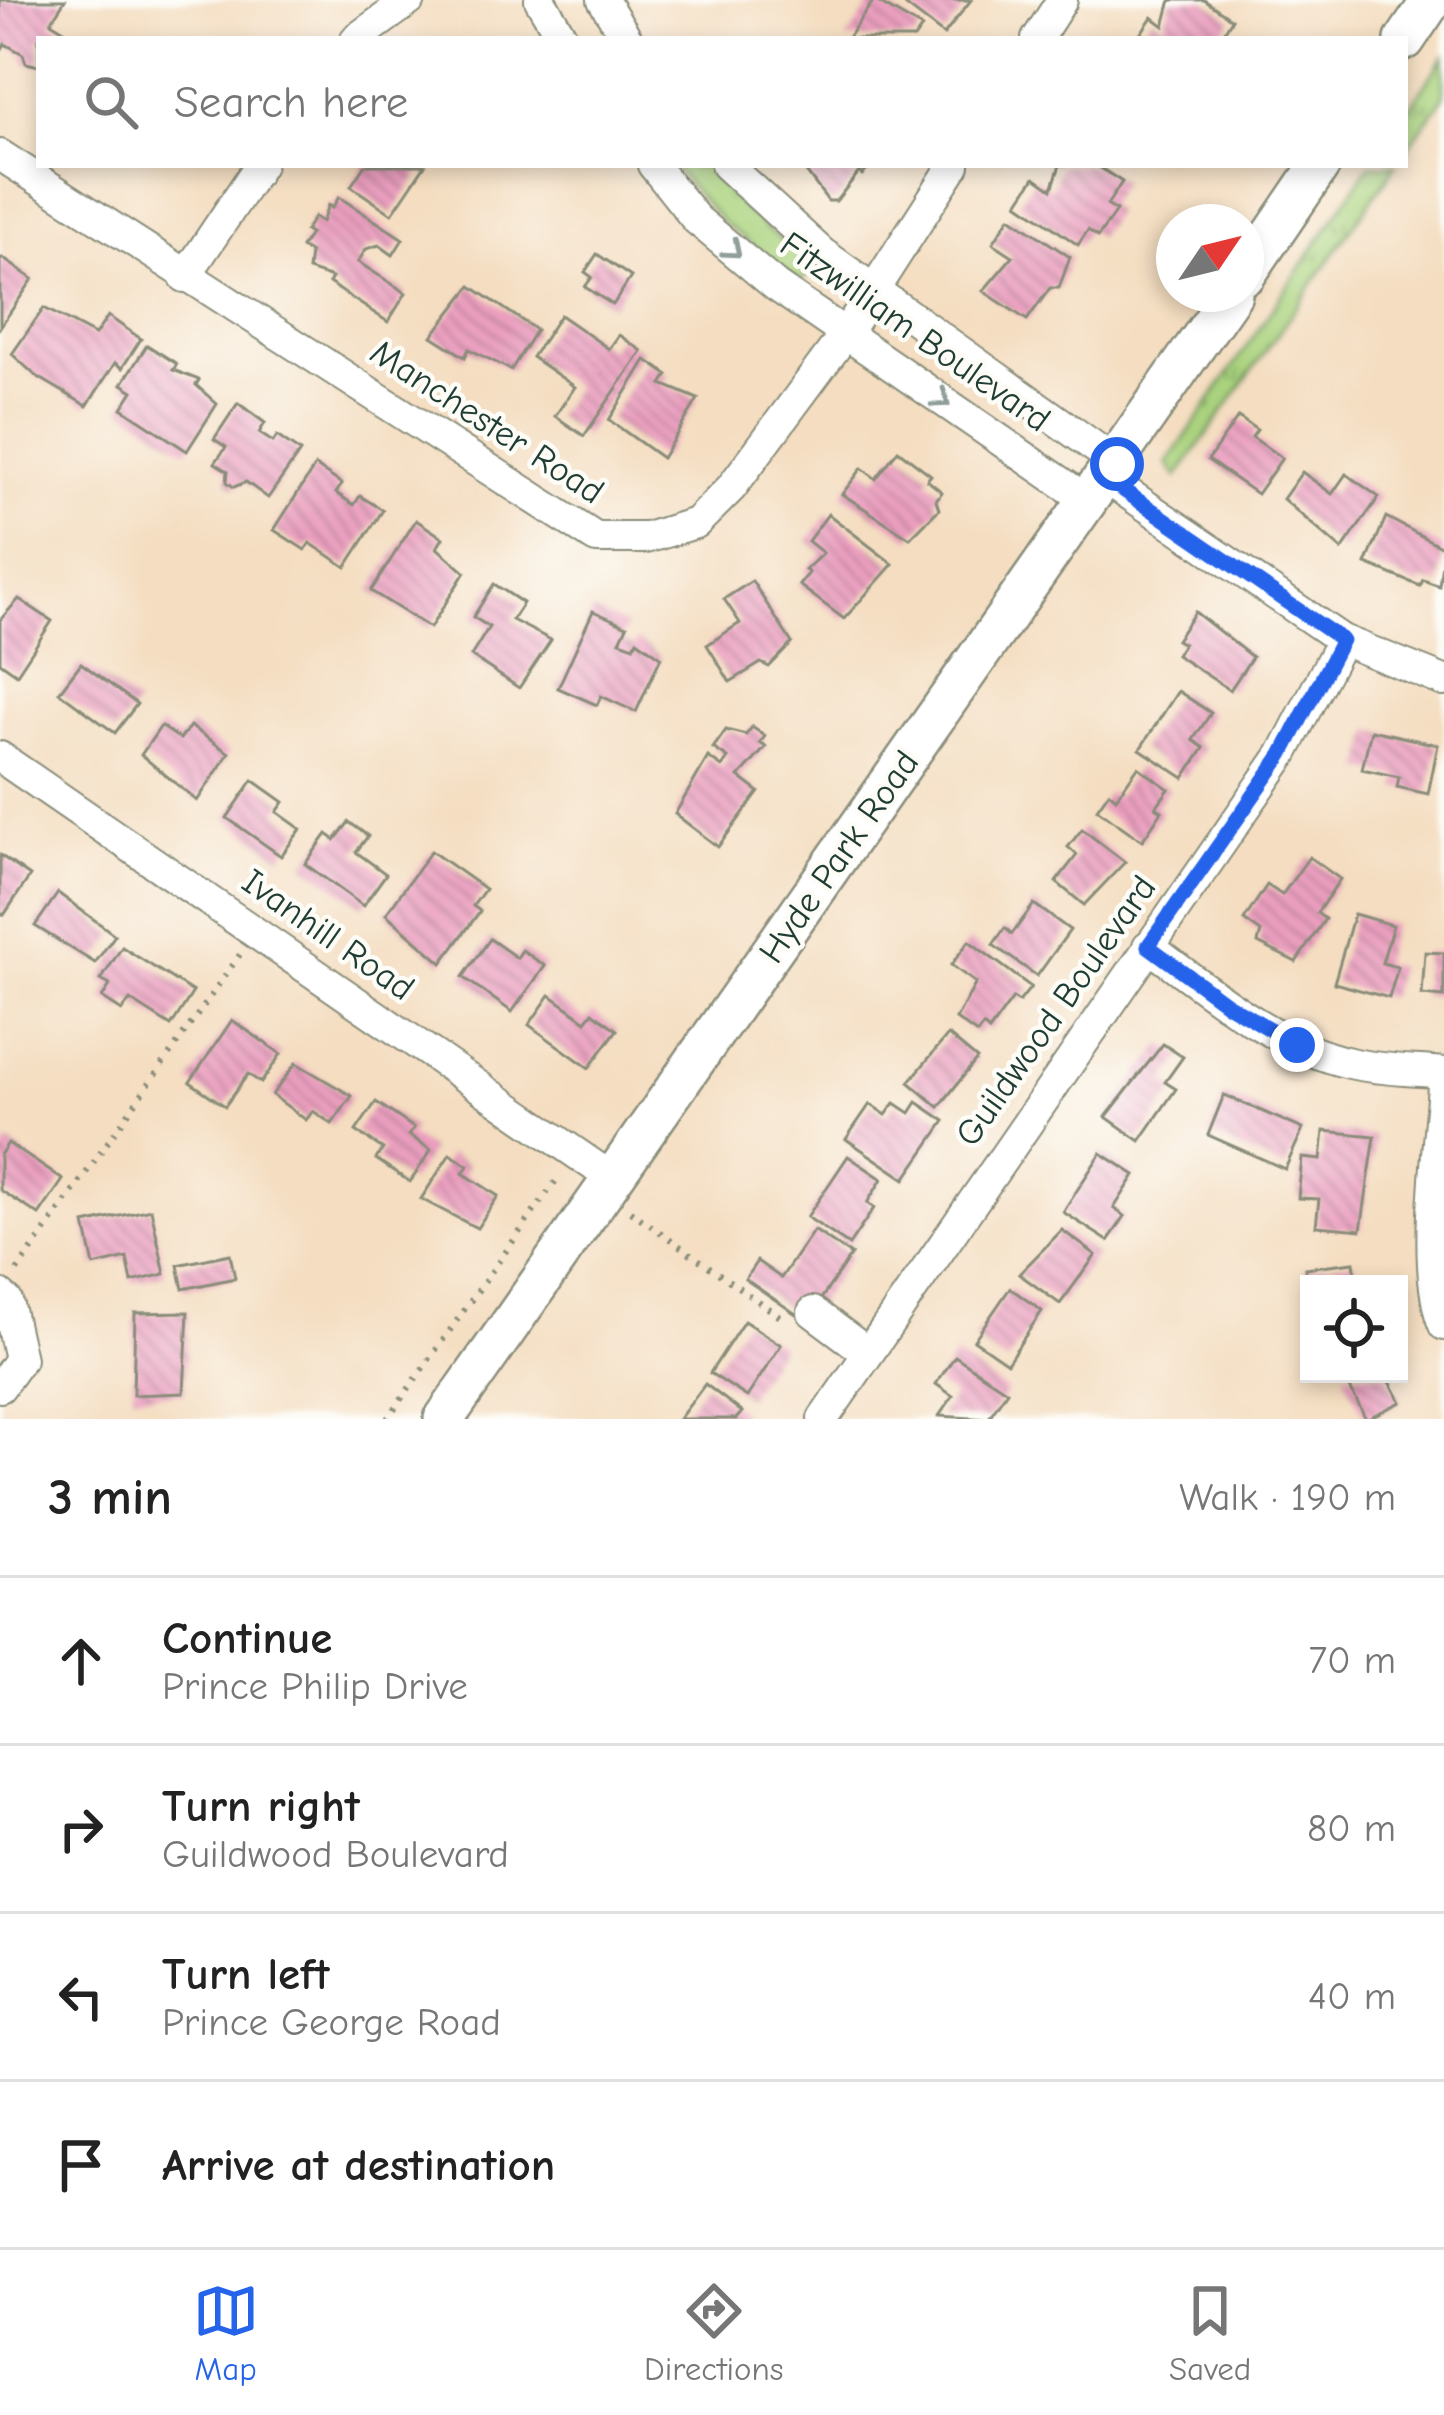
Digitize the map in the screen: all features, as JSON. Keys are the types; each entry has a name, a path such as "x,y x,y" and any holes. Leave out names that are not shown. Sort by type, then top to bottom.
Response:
{"main road":[{"path":"1408,36 1432,0"},
{"path":"1264,247 1318,168"},
{"name":"Hyde Park Road","path":"444,1419 1220,312"}],"street":[{"path":"360,36 410,0"},
{"path":"540,0 561,36"},
{"path":"604,0 625,36"},
{"path":"1038,36 1062,0"},
{"name":"Manchester Road","path":"0,155 596,538 646,538 696,524 731,488 846,333 952,168"},
{"path":"185,277 258,168"},
{"name":"Fitzwilliam Boulevard","path":"655,168 696,219 776,286 846,333 1105,482"},
{"name":"Fitzwilliam Boulevard","path":"730,168 1105,482"},
{"path":"1105,482 1342,640 1444,681"},
{"name":"Guildwood Boulevard","path":"823,1419 1282,755 1342,640"},
{"name":"Ivanhill Road","path":"0,757 576,1153 607,1185"},
{"path":"1148,946 1227,1004 1297,1045 1350,1063 1444,1073 1435,1218 1436,1308 1444,1325"},
{"path":"0,1387 20,1359 6,1286"},
{"path":"804,1319 868,1353"}],"path":[{"path":"6,1286 243,950"},
{"path":"387,1419 576,1153"},
{"path":"607,1185 804,1319"}],"green space":[{"path":"1444,57 1444,96 1408,148 1408,110"},
{"path":"674,168 707,168 743,208 811,265 811,274 799,281 722,222"},
{"path":"1368,168 1394,168 1177,477 1167,464"}],"building":[{"path":"0,0 65,0 51,22 64,30 60,36 36,36 36,65 26,63 23,54 5,44 0,52"},
{"path":"874,0 922,28 916,36 849,36"},
{"path":"910,0 971,0 944,35 906,6"},
{"path":"1171,0 1204,0 1232,19 1224,32 1230,36 1139,36 1152,17 1164,26"},
{"path":"363,168 423,168 392,214 351,186"},
{"path":"803,168 870,168 862,175 859,172 836,201 828,201"},
{"path":"1059,168 1101,168 1122,182 1107,205 1116,211 1098,237 1088,230 1078,245 1018,203 1035,177 1052,189"},
{"path":"339,197 403,239 393,255 379,245 366,249 358,262 406,293 388,322 329,283 332,278 308,270 310,253 301,247 310,234 305,231 314,217 322,222 328,205 332,208"},
{"path":"1010,217 1070,257 1059,288 1050,288 1027,320 983,291 1013,256 993,243"},
{"path":"597,254 631,277 613,305 585,287 592,277 585,272"},
{"path":"0,261 33,279 0,327"},
{"path":"471,286 536,330 511,370 469,349 465,357 432,336"},
{"path":"44,308 95,335 108,316 141,339 122,368 115,363 87,406 35,375 12,354"},
{"path":"560,315 609,349 619,335 642,351 584,436 555,416 575,387 532,357"},
{"path":"147,345 177,364 173,370 199,380 196,385 217,404 187,451 122,408 133,391 122,384"},
{"path":"646,360 668,375 662,384 698,399 662,458 609,420"},
{"path":"238,403 265,423 259,433 273,442 277,436 300,452 268,498 246,482 234,487 227,482 228,471 215,463 226,447 214,439"},
{"path":"1238,417 1257,430 1252,437 1282,458 1257,494 1208,460"},
{"path":"898,450 931,475 927,480 942,492 936,500 939,509 910,538 842,494 862,468 876,479"},
{"path":"315,466 342,484 336,493 354,505 360,496 383,510 346,567 310,543 305,550 274,530"},
{"path":"1302,472 1332,494 1346,474 1379,497 1342,550 1283,499"},
{"path":"828,514 893,564 844,619 799,585 809,573 805,570 823,553 808,541"},
{"path":"1386,517 1444,548 1439,586 1423,580 1420,586 1366,564"},
{"path":"416,520 443,538 437,548 465,572 430,628 371,591"},
{"path":"752,581 792,643 769,667 761,663 730,682 707,645 740,623 724,599"},
{"path":"494,584 523,603 512,620 551,640 519,688 471,656 489,627 473,617"},
{"path":"19,599 52,621 17,674 0,662 0,620"},
{"path":"593,611 627,626 620,641 634,646 637,640 661,657 636,712 601,696 597,705 558,688"},
{"path":"1195,612 1252,657 1230,690 1176,655 1183,644 1176,640"},
{"path":"81,663 137,704 115,733 59,692"},
{"path":"1178,691 1211,713 1193,740 1204,748 1184,778 1140,749"},
{"path":"161,726 180,739 190,726 229,753 197,801 141,755"},
{"path":"752,727 765,736 760,743 766,747 739,777 759,792 718,847 675,814 708,757 722,767 728,758 713,748 726,730 746,735"},
{"path":"1371,730 1438,745 1428,794 1397,787 1399,777 1362,769"},
{"path":"1138,767 1169,789 1156,807 1162,811 1142,841 1097,809 1109,792 1116,798"},
{"path":"253,780 284,802 277,812 301,829 281,856 227,818"},
{"path":"349,822 368,836 356,852 386,874 363,906 305,864 327,834 335,840"},
{"path":"1082,829 1125,862 1084,905 1056,882 1077,855 1068,847"},
{"path":"431,851 485,889 473,906 480,911 442,963 386,914"},
{"path":"0,855 30,876 4,915 0,912"},
{"path":"1309,857 1340,879 1317,913 1325,919 1296,962 1258,943 1261,932 1244,920 1267,885 1282,895"},
{"path":"58,893 115,935 95,963 35,926"},
{"path":"1034,904 1070,930 1037,976 993,945 1005,928 1012,934"},
{"path":"1354,914 1393,925 1382,963 1398,967 1389,998 1334,983"},
{"path":"490,939 517,958 522,950 545,966 512,1012 463,977"},
{"path":"969,941 1031,987 1019,1002 1013,998 989,1031 983,1026 977,1034 956,1019 976,983 951,965"},
{"path":"122,947 193,992 171,1026 130,1000 122,1011 102,998 110,985 101,980"},
{"path":"1425,952 1444,953 1444,997 1422,995"},
{"path":"550,995 586,1021 593,1012 617,1030 589,1068 529,1025"},
{"path":"232,1020 281,1054 261,1083 248,1074 225,1106 190,1082"},
{"path":"948,1035 977,1059 939,1107 909,1082"},
{"path":"1163,1044 1183,1057 1165,1082 1176,1089 1140,1141 1106,1117"},
{"path":"296,1063 352,1096 332,1124 313,1111 306,1120 272,1095"},
{"path":"1224,1095 1303,1129 1285,1169 1208,1135"},
{"path":"376,1102 414,1128 409,1135 431,1150 410,1182 376,1159 383,1149 356,1131"},
{"path":"917,1102 945,1121 905,1179 846,1139 870,1104 886,1115 895,1103 910,1113"},
{"path":"1324,1131 1375,1136 1361,1230 1316,1226 1319,1199 1298,1198 1302,1158 1321,1160"},
{"path":"8,1143 63,1180 39,1215 0,1190 0,1155"},
{"path":"1101,1153 1135,1175 1114,1208 1125,1216 1108,1241 1063,1212"},
{"path":"450,1154 468,1166 463,1173 498,1196 477,1228 421,1199"},
{"path":"848,1156 882,1179 867,1203 874,1208 849,1245 807,1217"},
{"path":"151,1209 165,1274 132,1282 127,1258 94,1266 85,1224"},
{"path":"814,1230 851,1255 806,1321 745,1279 757,1261 781,1278"},
{"path":"1062,1230 1096,1255 1060,1304 1019,1274"},
{"path":"230,1254 235,1278 183,1289 178,1265"},
{"path":"1354,1262 1356,1275 1306,1275 1305,1268"},
{"path":"1010,1288 1042,1311 1007,1363 974,1340"},
{"path":"188,1312 184,1393 133,1395 135,1313"},
{"path":"744,1321 781,1345 747,1397 710,1373"},
{"path":"955,1356 1007,1391 988,1419 939,1416 953,1396 936,1384"},
{"path":"1348,1383 1391,1383 1401,1402 1366,1419"},
{"path":"705,1384 742,1412 736,1419 679,1419"}],"route":[{"path":"1117,464 1107,479 1342,640 1282,755 1148,946 1227,1004 1297,1045"}]}
